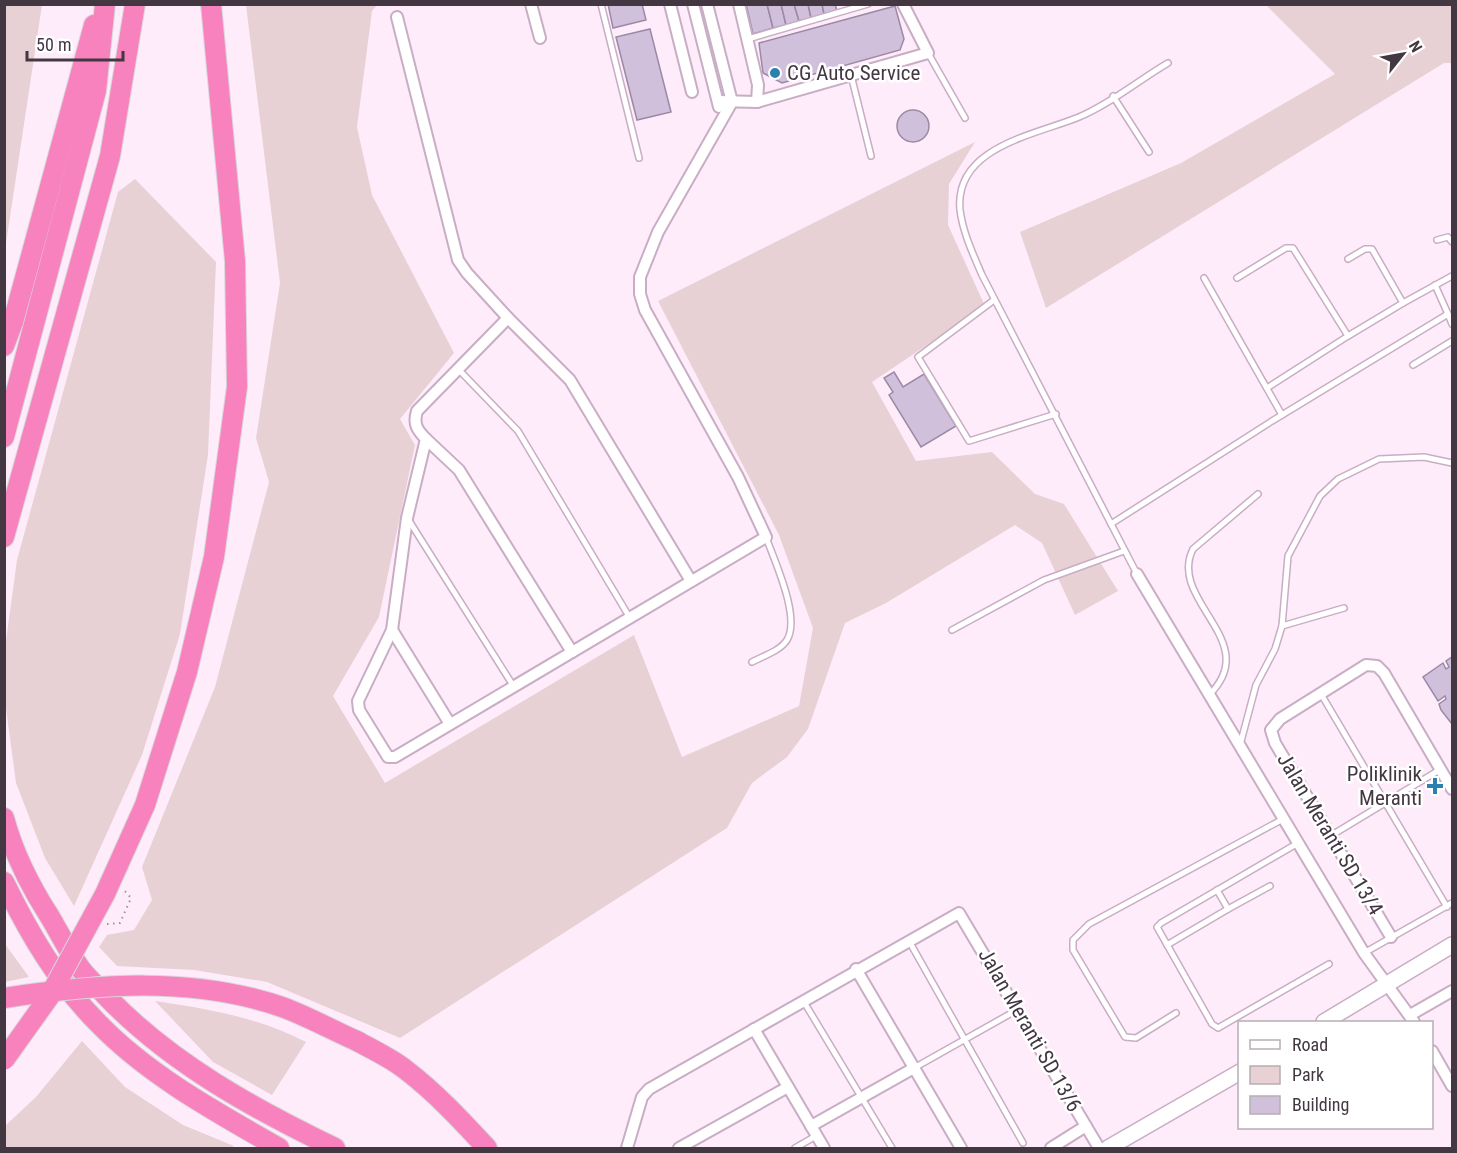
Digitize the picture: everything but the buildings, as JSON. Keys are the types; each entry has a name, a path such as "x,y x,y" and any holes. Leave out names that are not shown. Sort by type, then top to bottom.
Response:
{"highway":[{"path":"4,346 13,322 99,4"},
{"path":"4,437 96,92 105,4"},
{"path":"4,537 110,156 135,4"},
{"path":"4,1060 49,997 105,894 146,805 187,672 214,557 237,387 235,261 211,4"},
{"path":"4,818 10,841 28,882 81,969 117,1007 152,1039 213,1082 286,1125 335,1149"},
{"path":"4,882 32,939 97,1023 137,1059 279,1149"},
{"path":"4,998 112,985 196,988 282,1007 357,1041 404,1068 444,1101 487,1149"}],"street":[{"path":"531,4 540,38"},
{"path":"670,4 692,92"},
{"path":"693,4 719,101 721,119"},
{"path":"426,440 407,518 393,630 358,706 386,755 395,757 766,537 738,477 645,310 640,294 640,277 658,232 732,102 707,4"},
{"path":"739,4 758,85 757,102"},
{"path":"719,101 757,102 928,53 903,4"},
{"path":"397,17 458,260 508,318 570,380 691,581"},
{"path":"508,318 417,411 414,420 417,430 459,470 572,652"},
{"path":"1137,574 1364,953 1412,1019 1452,992"},
{"path":"393,630 450,724"},
{"path":"1321,693 1366,665 1377,666 1384,673 1452,789"},
{"name":"Jalan Meranti SD 13/4","path":"1321,693 1280,719 1271,730 1275,743 1391,937"},
{"name":"Jalan Meranti SD 13/6","path":"908,940 959,913 1099,1149"},
{"path":"627,1149 645,1092 908,940"},
{"path":"1327,1021 1452,945"},
{"path":"856,969 961,1149"},
{"path":"754,1029 824,1149"},
{"path":"1433,1054 1452,1086"},
{"path":"814,1131 863,1097 914,1068"},
{"path":"1108,1149 1238,1073"},
{"path":"679,1149 788,1087"},
{"path":"1051,1149 1086,1126"}],"lane":[{"path":"602,4 639,158"},
{"path":"748,39 868,4"},
{"path":"928,53 965,118"},
{"path":"1137,574 982,275 962,219 962,185 970,169 986,156 1008,143 1081,116 1168,63"},
{"path":"851,75 871,156"},
{"path":"1113,96 1149,152"},
{"path":"1437,240 1448,237 1452,242"},
{"path":"1237,278 1286,248 1293,248 1348,336"},
{"path":"1348,259 1365,249 1372,249 1403,303"},
{"path":"1267,388 1348,336 1452,276"},
{"path":"1204,278 1282,415"},
{"path":"1435,285 1452,324"},
{"path":"994,300 918,357 969,441 1056,414"},
{"path":"1111,524 1282,415 1448,314"},
{"path":"1413,365 1452,341"},
{"path":"459,370 518,431 630,618"},
{"path":"1239,747 1256,685 1275,649 1282,626 1288,556 1320,496 1338,479 1379,459 1424,457 1452,463"},
{"path":"1208,695 1218,686 1227,660 1224,646 1192,584 1188,559 1193,549 1258,494"},
{"path":"407,518 514,687"},
{"path":"752,662 779,648 790,631 790,614 782,581 766,537"},
{"path":"952,630 1044,580 1124,551"},
{"path":"1282,626 1344,608"},
{"path":"1321,693 1450,905 1364,953"},
{"path":"1332,836 1441,769"},
{"path":"1176,1013 1136,1038 1125,1037 1073,951 1073,940 1089,924 1283,819"},
{"path":"1298,843 1157,927 1212,1024 1218,1028 1329,964"},
{"path":"1167,945 1270,886"},
{"path":"1217,890 1228,909"},
{"path":"908,940 1023,1143"},
{"path":"803,1000 892,1149"},
{"path":"914,1068 1017,1010"},
{"path":"795,1149 814,1131"}],"green space":[{"path":"4,5 42,5 5,250"},
{"path":"246,5 377,5 372,11 357,127 372,195 454,353 400,419 415,445 379,617 333,696 385,783 634,635 682,757 799,706 813,628 779,535 658,301 975,142 949,184 948,225 985,306 872,382 916,461 992,452 1035,494 1064,504 1118,591 1075,615 1042,543 1015,525 886,603 845,623 808,729 787,757 752,783 727,828 400,1038 267,982 194,970 117,966 99,947 107,935 134,930 152,900 142,867 215,687 269,482 256,438 280,283"},
{"path":"1266,5 1452,5 1452,63 1444,63 1046,308 1020,232 1181,163 1335,74"},
{"path":"135,179 216,262 208,455 180,634 142,755 74,906 45,858 16,783 5,701 4,655 17,560 118,192"},
{"path":"5,944 29,977 5,982"},
{"path":"155,1001 251,1020 306,1042 272,1095 213,1062"},
{"path":"82,1041 125,1087 183,1125 234,1146 231,1148 5,1148 5,1126 36,1097"}],"place":[{"name":"CG Auto Service","path":"775,73"},
{"name":"Poliklinik Meranti","path":"1435,786"}]}
